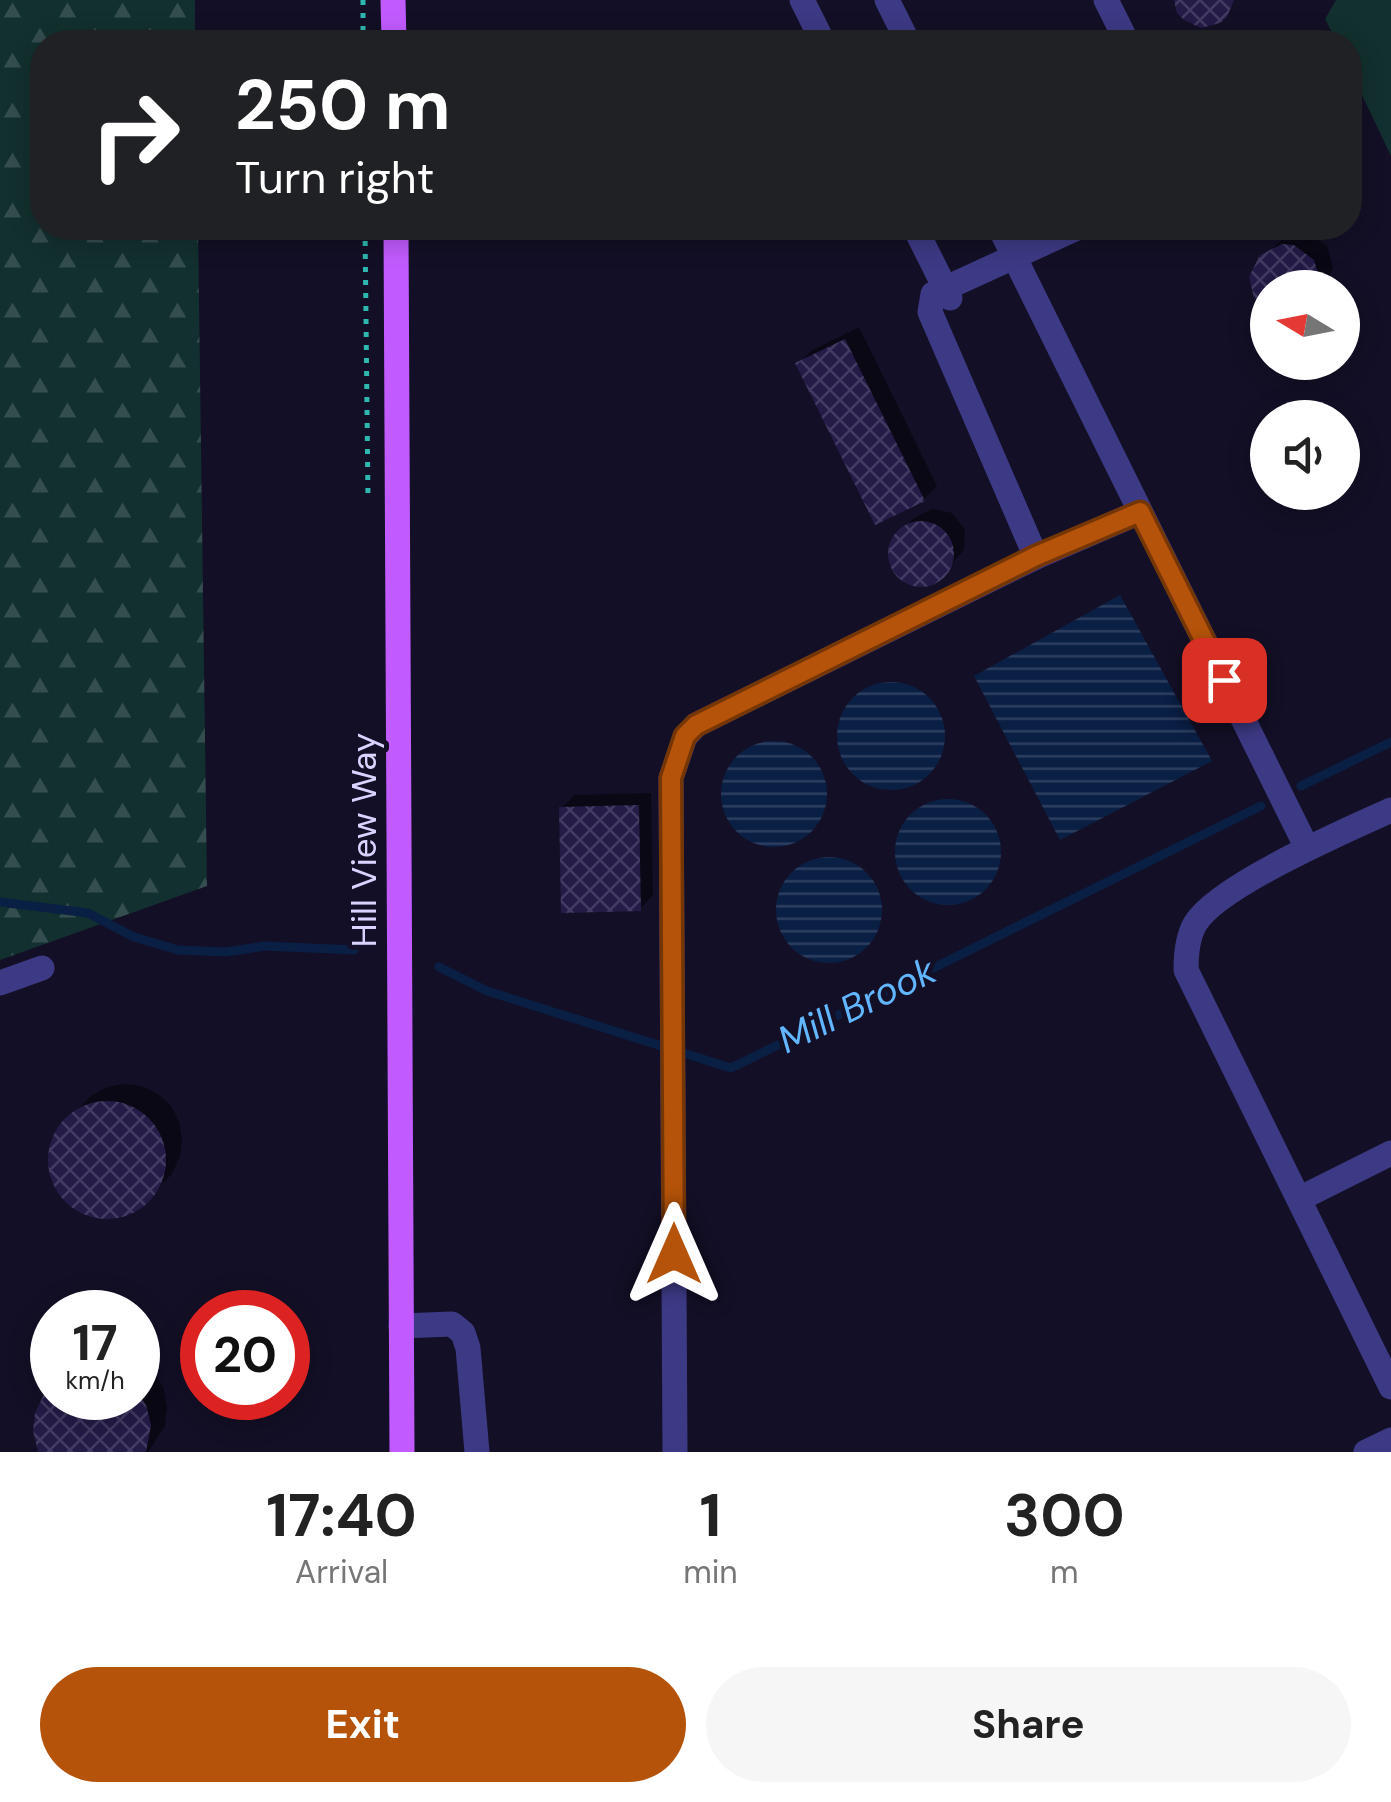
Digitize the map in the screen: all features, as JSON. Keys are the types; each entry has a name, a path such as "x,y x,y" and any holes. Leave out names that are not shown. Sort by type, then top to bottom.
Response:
{"main road":[{"path":"393,0 394,30"},
{"name":"Hill View Way","path":"396,240 402,1452"}],"lane":[{"path":"802,0 817,30"},
{"path":"887,0 902,30"},
{"path":"1106,0 1121,30"},
{"path":"921,240 948,294"},
{"path":"1006,240 1307,848"},
{"path":"1036,556 930,312 933,294 948,294 1051,240"},
{"path":"675,1452 671,778 685,736 696,725 1036,556 1140,512"},
{"path":"1391,810 1307,848 1212,904 1194,925 1186,950 1186,970 1391,1387"},
{"path":"0,983 42,968"},
{"path":"1298,1199 1391,1154"},
{"path":"401,1326 452,1324 462,1333 468,1348 477,1452"},
{"path":"1366,1452 1391,1440"}],"path":[{"path":"363,0 363,30"}],"green space":[{"path":"0,0 195,0 195,30 30,30 30,240 198,240 207,886 0,960"},
{"path":"1336,0 1391,0 1391,156 1362,95 1362,30 1331,30 1325,19"}],"water":[{"path":"1120,595 1212,761 1060,840 974,676"},
{"path":"891,682 912,686 929,698 941,715 945,736 941,757 929,774 912,786 891,790 870,786 853,774 841,757 837,736 841,715 853,698 870,686"},
{"path":"774,741 794,745 812,756 823,774 827,794 823,814 812,832 794,843 774,847 754,843 736,832 725,814 721,794 725,774 736,756 754,745"},
{"path":"948,799 968,803 986,814 997,832 1001,852 997,872 986,890 968,901 948,905 928,901 910,890 899,872 895,852 899,832 910,814 928,803"},
{"path":"829,857 849,861 867,872 878,890 882,910 878,930 867,948 849,959 829,963 809,959 791,948 780,930 776,910 780,890 791,872 809,861"}],"building":[{"path":"1174,0 1234,0 1220,23 1201,28 1177,13"},
{"path":"1282,244 1294,245 1314,260 1317,270 1252,270 1260,255"},
{"path":"845,339 925,501 875,525 795,363"},
{"path":"921,521 944,531 954,554 944,577 921,587 898,577 888,554 898,531"},
{"path":"639,805 641,911 561,913 559,807"},
{"path":"107,1101 140,1111 156,1127 166,1160 156,1193 140,1209 107,1219 74,1209 58,1193 48,1160 58,1127 74,1111"},
{"path":"34,1420 150,1420 151,1425 146,1452 38,1452"}],"waterway":[{"name":"Mill Brook","path":"1301,786 1391,742"},
{"name":"Mill Brook","path":"439,967 487,991 731,1068 1261,806"},
{"name":"Mill Brook","path":"0,902 88,913 134,937 178,950 226,952 265,946 354,950"}],"route":[{"path":"674,1254 671,778 685,736 696,725 1036,556 1140,512 1224,680"}]}
